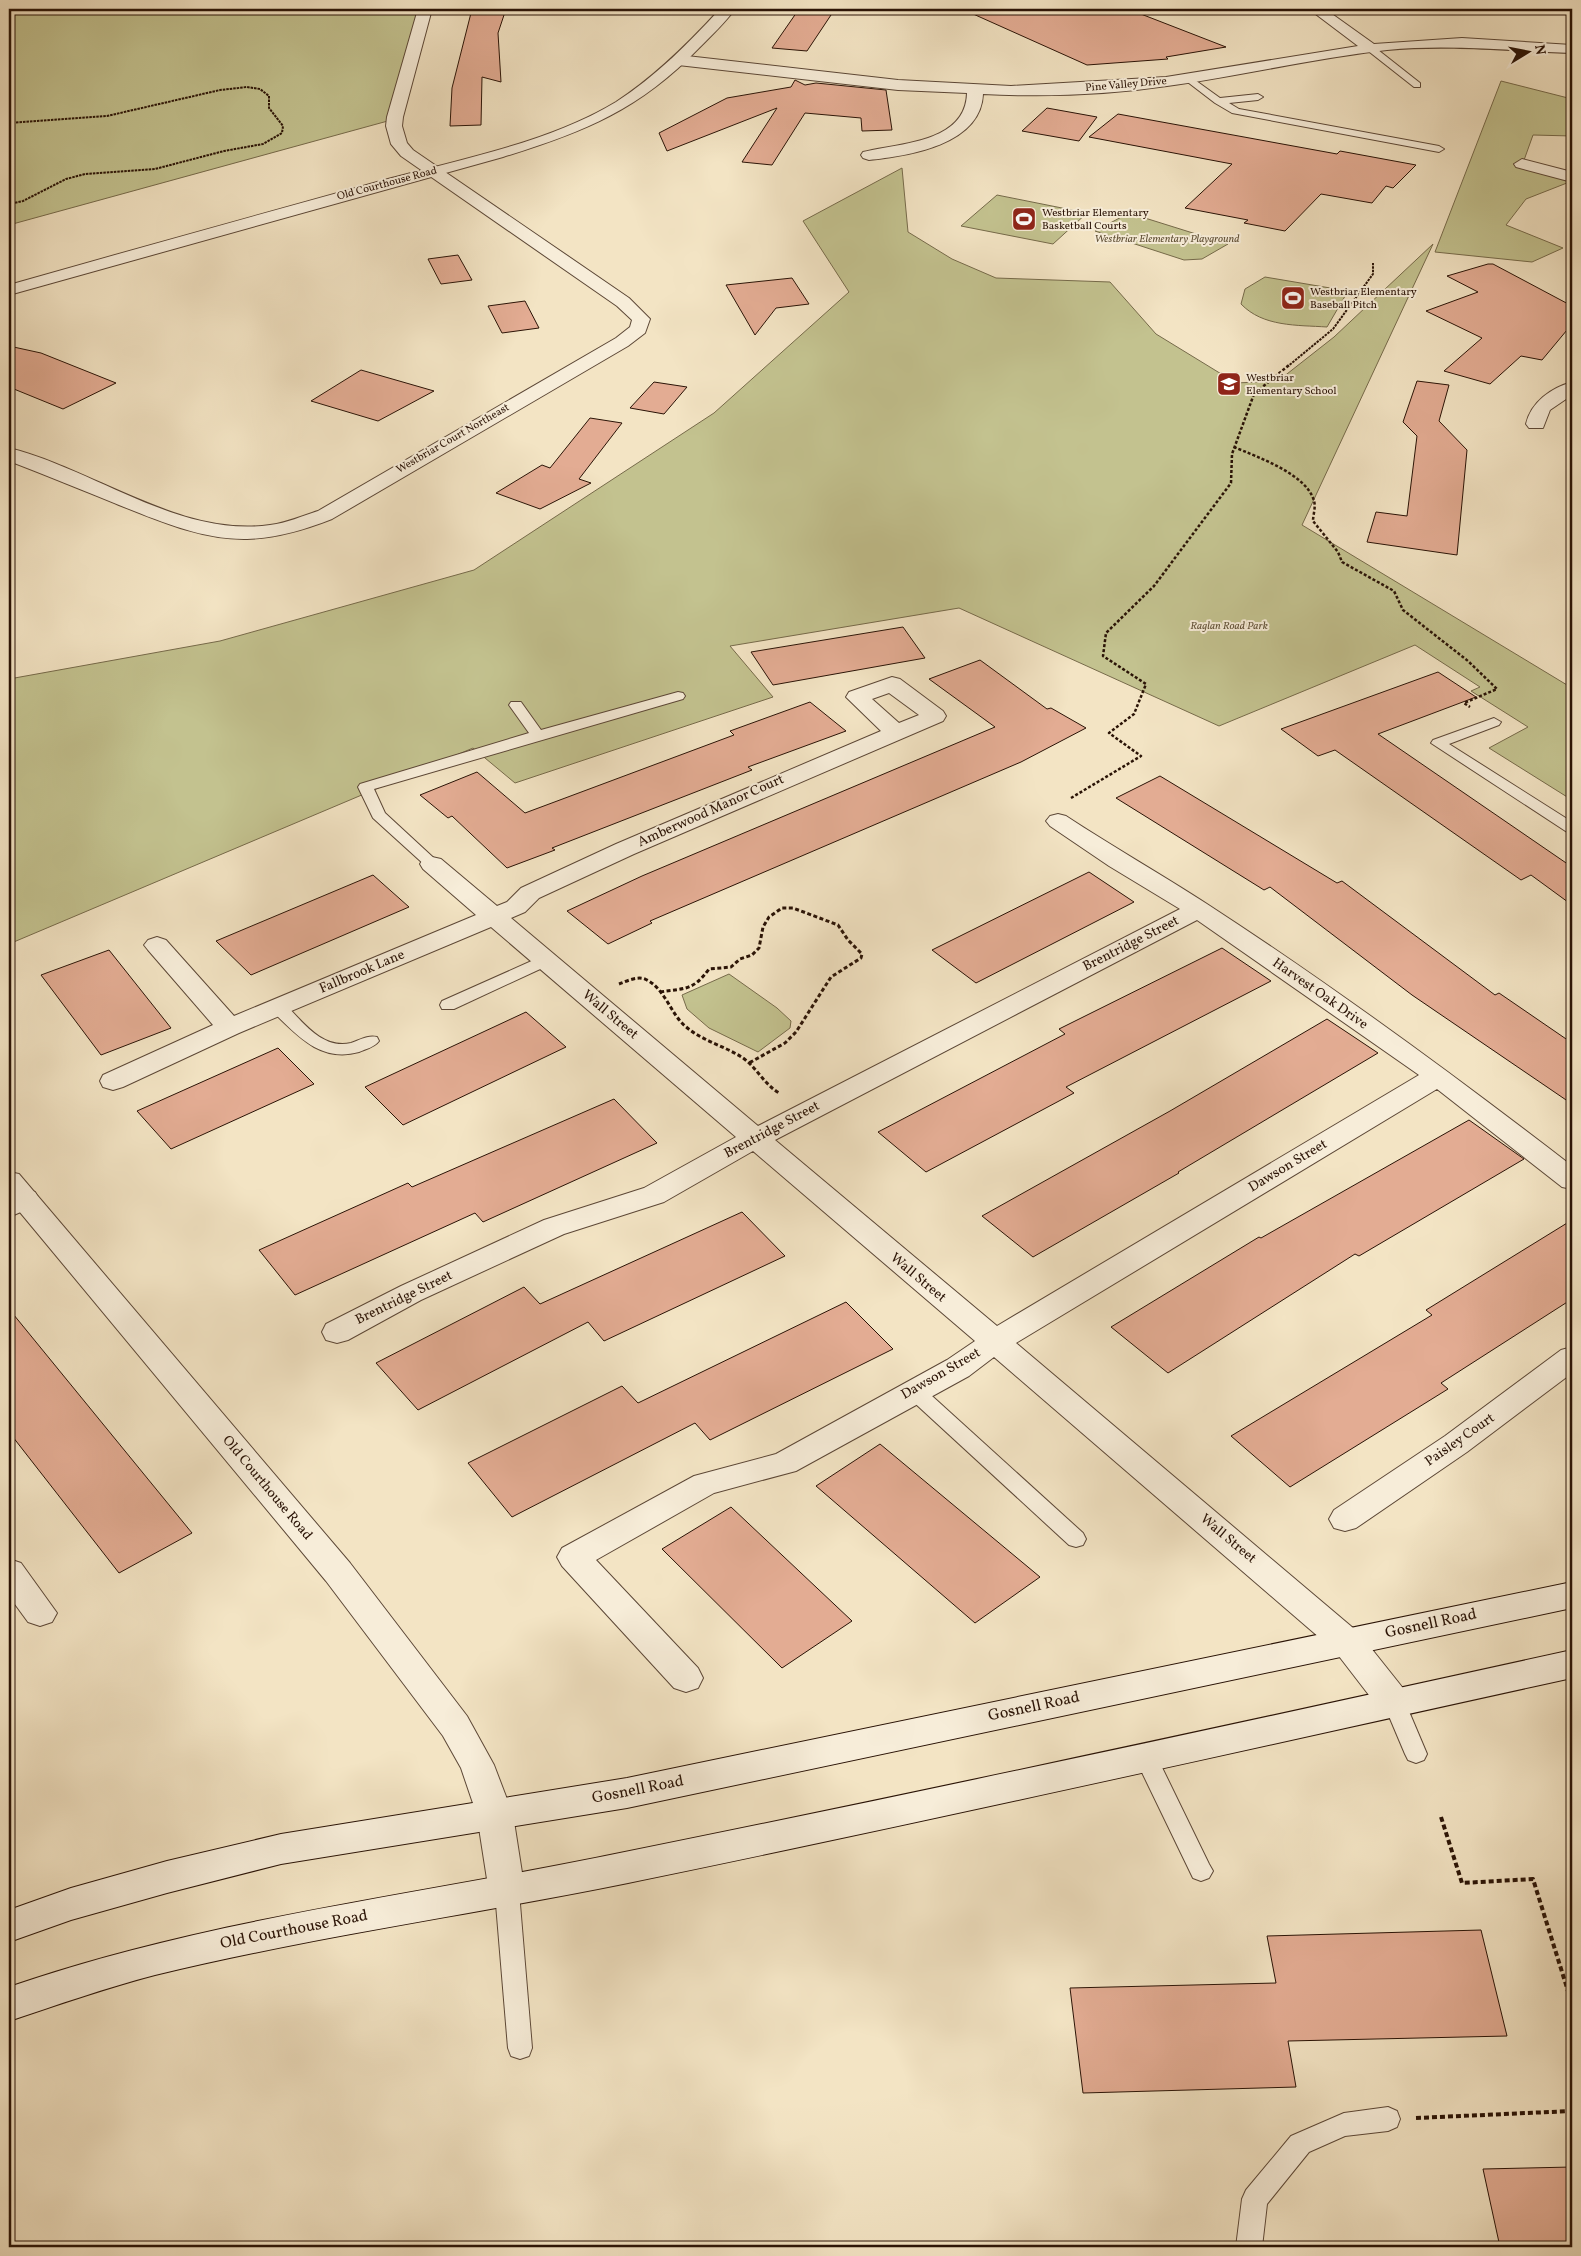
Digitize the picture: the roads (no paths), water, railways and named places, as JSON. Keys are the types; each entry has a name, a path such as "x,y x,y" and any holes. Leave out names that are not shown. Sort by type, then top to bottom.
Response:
{"street":[{"path":"425,9 394,126 400,144 407,153 432,171"},
{"name":"Old Courthouse Road","path":"9,290 514,148 583,124 620,105 645,89 678,60 728,9"},
{"path":"1316,9 1370,48"},
{"name":"Pine Valley Drive","path":"678,60 889,84 975,90 1110,87 1188,78 1370,48 1462,42 1572,49"},
{"path":"869,155 922,145 956,128 967,119 973,110 975,90"},
{"path":"1522,164 1572,177"},
{"name":"Westbriar Court Northeast","path":"9,454 169,518 208,531 242,534 284,530 325,515 622,342 639,329 641,320 628,306 432,171"},
{"path":"1536,424 1537,412 1544,404 1572,388"},
{"name":"Amberwood Manor Court","path":"494,916 516,907 530,893 625,849 935,716 892,684 857,698 896,732"},
{"name":"Harvest Oak Drive","path":"1058,821 1118,861 1198,909 1438,1076 1572,1180"},
{"name":"Wall Street","path":"432,864 754,1139 1280,1583 1347,1642 1394,1702"},
{"name":"Brentridge Street","path":"337,1332 411,1293 554,1227 654,1195 754,1139 1198,909"},
{"name":"Fallbrook Lane","path":"113,1081 230,1027 494,916"},
{"path":"157,945 230,1027"},
{"name":"Dawson Street","path":"686,1678 573,1557 705,1484 785,1463 958,1368 994,1342 1438,1076"},
{"name":"Old Courthouse Road","path":"9,2004 60,1986 150,1960 254,1936 507,1892 495,1814 477,1765 455,1726 338,1572 14,1196"},
{"name":"Paisley Court","path":"1345,1520 1456,1444 1572,1358"},
{"path":"9,1572 40,1613"},
{"name":"Gosnell Road","path":"495,1814 627,1793 1572,1594"},
{"path":"507,1892 885,1815 1572,1664"},
{"path":"9,1926 71,1904 167,1877 281,1849 495,1814"}],"lane":[{"path":"1370,48 1417,85"},
{"path":"1188,78 1218,102 1236,111 1439,149"},
{"path":"1218,102 1258,97"},
{"path":"432,864 378,815 365,787 538,735 678,696"},
{"path":"516,705 538,735"},
{"path":"1494,722 1438,743 1572,829"},
{"path":"448,1005 545,960"},
{"path":"278,1007 319,1046 335,1050 356,1048 371,1041"},
{"path":"914,1391 1076,1539"},
{"path":"1394,1702 1416,1754"},
{"path":"1146,1758 1201,1871"},
{"path":"507,1892 520,2048"},
{"path":"1249,2247 1255,2199 1300,2144 1344,2125 1388,2119"}],"place":[{"name":"Westbriar Elementary Basketball Courts","path":"1024,219"},
{"name":"Westbriar Elementary Baseball Pitch","path":"1293,298"},
{"name":"Westbriar Elementary School","path":"1229,384"}],"park label":[{"name":"Westbriar Elementary Playground","path":"1167,239"},
{"name":"Raglan Road Park","path":"1229,626"}]}
